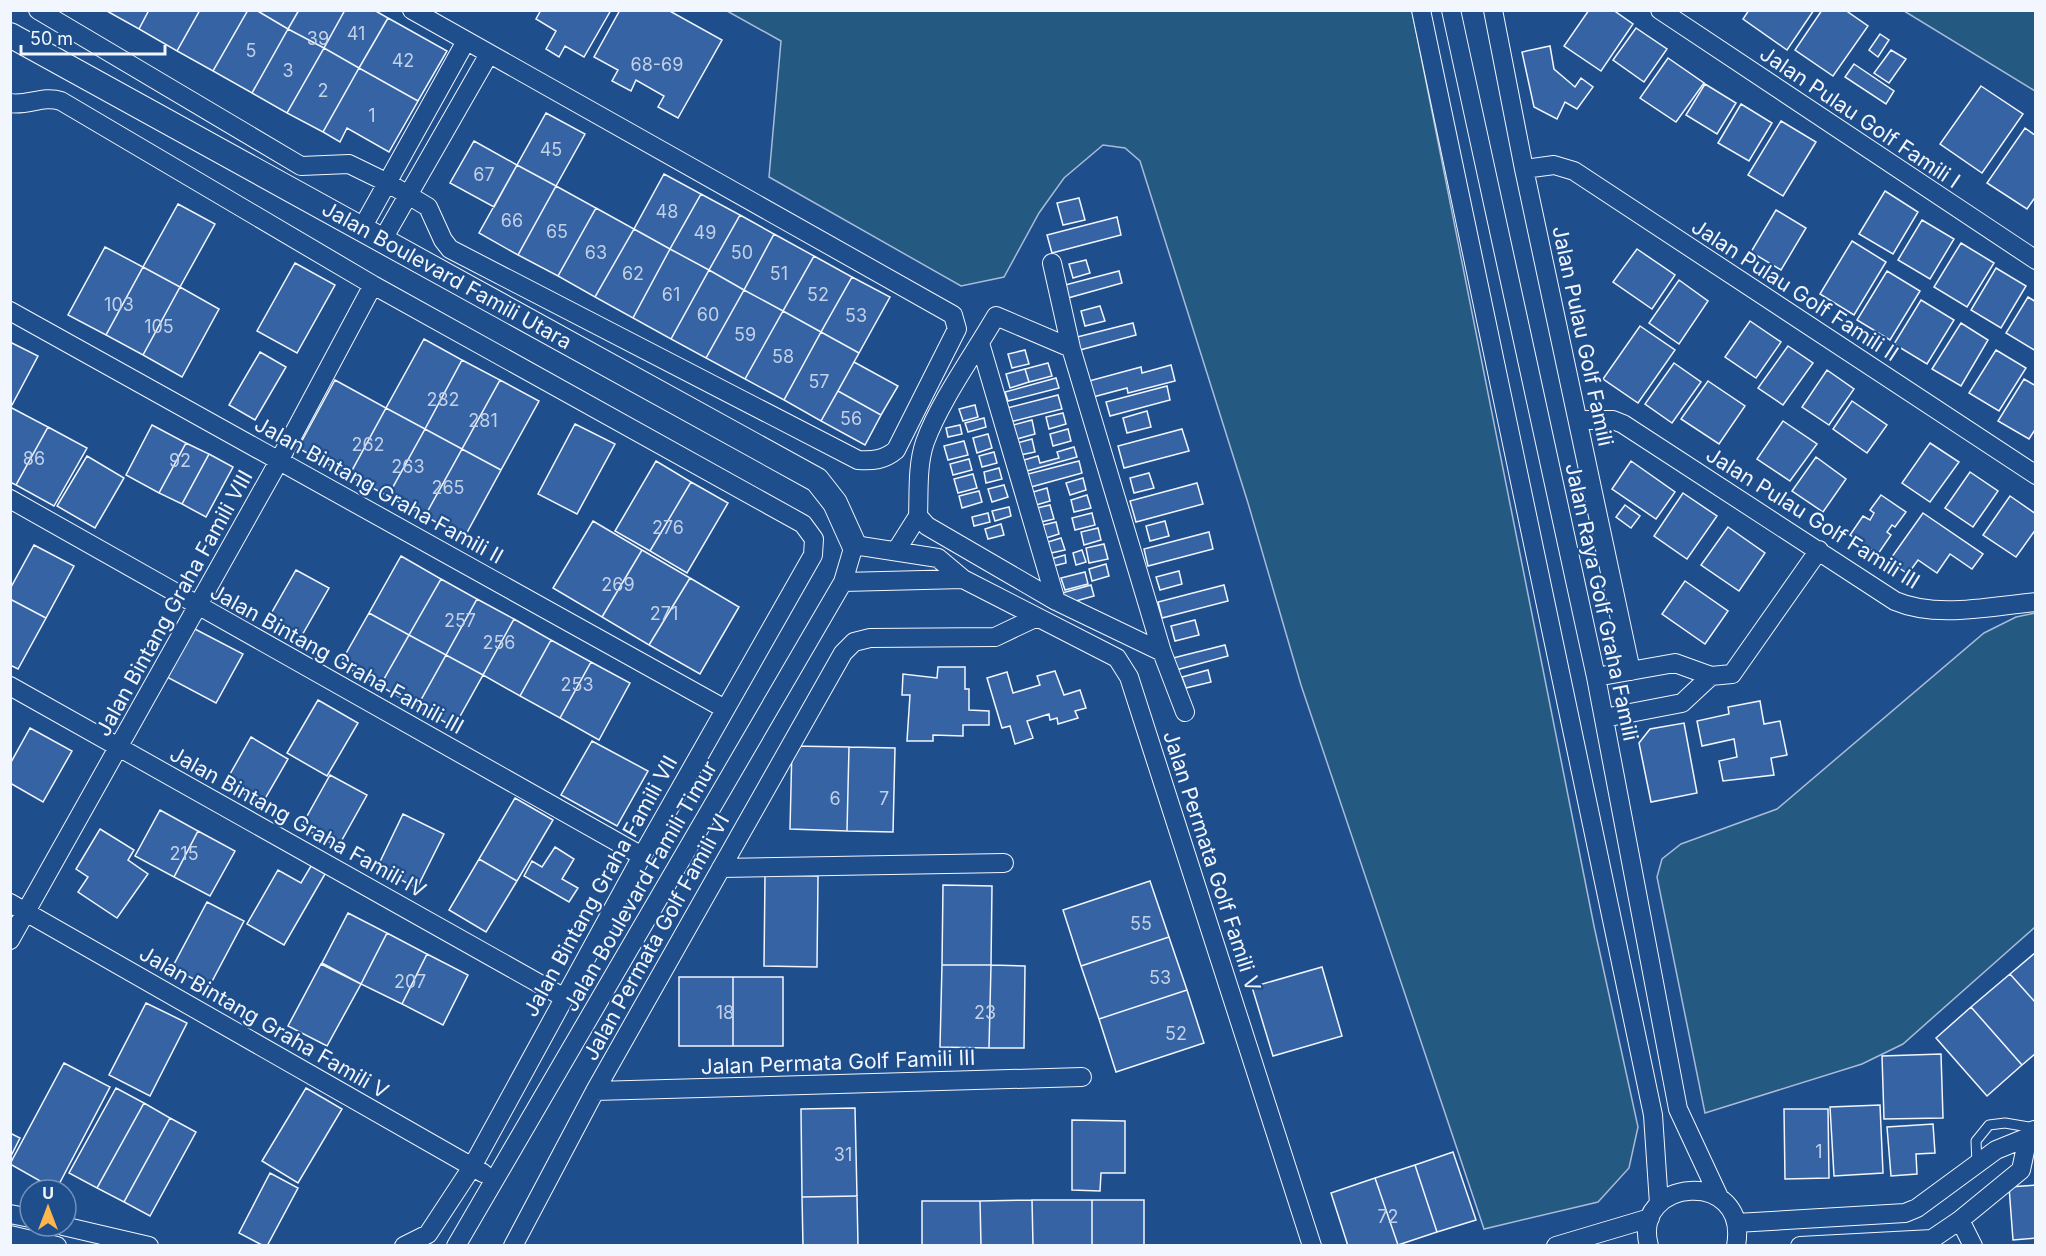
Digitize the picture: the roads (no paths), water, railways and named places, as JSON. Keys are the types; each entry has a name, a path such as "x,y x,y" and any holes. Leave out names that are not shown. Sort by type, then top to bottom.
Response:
{"street":[{"path":"38,10 301,166 349,164 388,183 433,213 443,240 450,249 858,459 874,461 896,450 957,329 953,315 412,10"},
{"path":"1421,10 1653,1115 1655,1211 1648,1229 1649,1245"},
{"name":"Jalan Raya Golf Graha Famili","path":"1451,10 1596,677 1678,1109 1719,1197 1732,1213 1736,1223"},
{"name":"Jalan Pulau Golf Famili","path":"1493,10 1524,169 1631,670"},
{"name":"Jalan Pulau Golf Famili I","path":"1660,10 2036,260"},
{"name":"Jalan Boulevard Famili Utara","path":"10,35 817,480 835,503 854,545"},
{"path":"372,234 388,183 466,41"},
{"path":"372,234 408,195 489,54"},
{"path":"10,103 24,105 52,98 61,101 373,285"},
{"name":"Jalan Pulau Golf Famili II","path":"1524,169 1554,165 1574,171 2036,475"},
{"path":"1052,263 1071,348 1162,652 1185,712"},
{"name":"Jalan Bintang Graha Famili VIII","path":"10,940 120,748 280,459 373,285"},
{"name":"Jalan Bintang Graha Famili VII","path":"373,285 803,524 814,539 813,555 563,997 472,1167 428,1234 407,1245"},
{"name":"Jalan Bintang Graha Famili II","path":"10,311 280,459 725,709"},
{"path":"896,551 918,516 919,470 925,443 996,316 1071,348"},
{"path":"980,343 1056,602"},
{"name":"Jalan Pulau Golf Famili III","path":"1579,420 1613,420 1623,424 1895,601 1912,609 1938,610 2035,602"},
{"name":"Jalan Bintang Graha Famili III","path":"10,499 642,856"},
{"path":"918,516 941,536 1056,602 1162,652"},
{"name":"Jalan Permata Golf Famili V","path":"854,545 938,558 963,579 1035,618 1117,658 1129,677 1312,1245"},
{"name":"Jalan Boulevard Famili Timur","path":"456,1245 843,582 854,545"},
{"path":"1596,677 1675,663 1711,676 1722,677 1732,674 1819,550"},
{"name":"Jalan Permata Golf Famili V","path":"843,582 963,579"},
{"name":"Jalan Permata Golf Famili VI","path":"513,1245 595,1091 843,653 854,642 870,638 995,636 1035,618"},
{"path":"1604,718 1682,703 1711,676"},
{"name":"Jalan Bintang Graha Famili IV","path":"10,686 563,997"},
{"path":"721,868 1004,863"},
{"name":"Jalan Bintang Graha Famili V","path":"10,903 495,1179"},
{"name":"Jalan Permata Golf Famili III","path":"595,1091 1082,1077"},
{"path":"1736,1245 1736,1223 1905,1213 1917,1208 1996,1150 2032,1133"},
{"path":"1800,1245 1932,1239 2028,1170 2032,1133"},
{"path":"1996,1150 2028,1170"},
{"path":"1556,1245 1655,1211 1681,1191 1694,1189 1719,1197"},
{"path":"1960,1220 1973,1245"},
{"path":"78,1229 149,1245"},
{"path":"10,1235 57,1245"}],"lane":[{"path":"1977,1164 1976,1141 1989,1125 2005,1123 2032,1133"}]}
